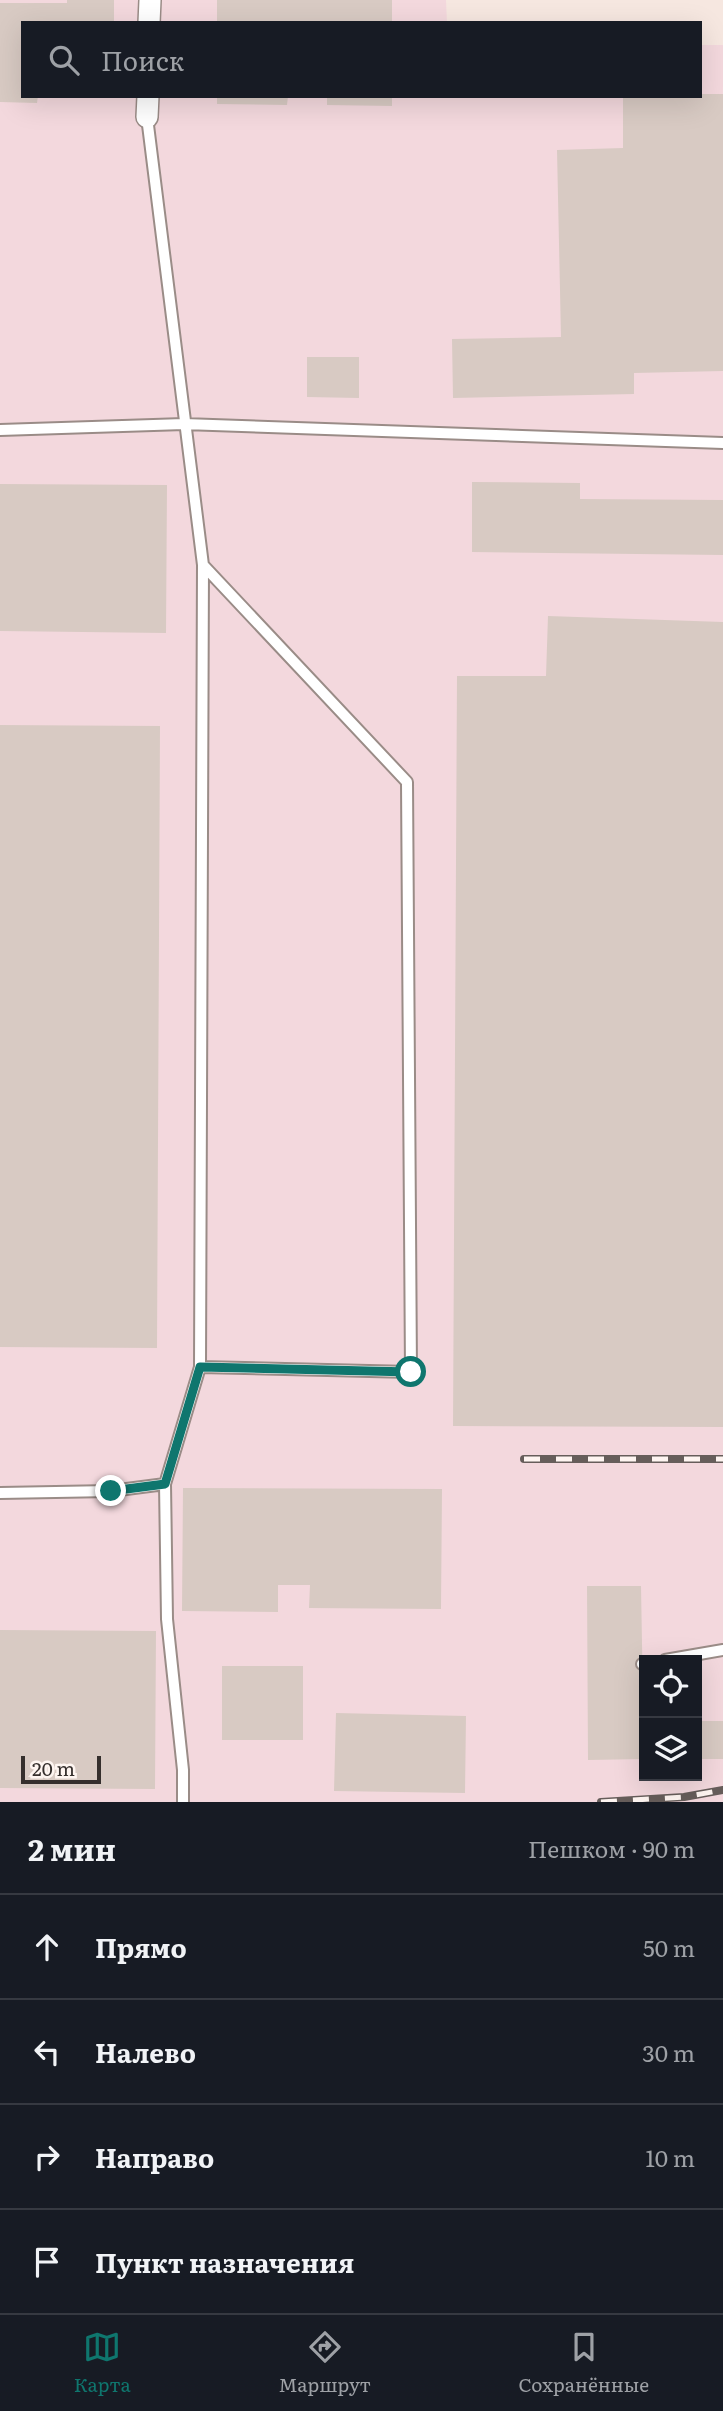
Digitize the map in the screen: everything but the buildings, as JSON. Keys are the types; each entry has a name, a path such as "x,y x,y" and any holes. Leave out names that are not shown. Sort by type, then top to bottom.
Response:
{"street":[{"path":"149,21 150,0"}],"lane":[{"path":"148,107 203,565 200,1367 165,1484 167,1619 183,1770 183,1802"},
{"path":"0,429 184,424 723,443"},
{"path":"200,1367 411,1372 407,782 203,565"},
{"path":"0,1493 111,1491 165,1484"},
{"path":"694,1655 723,1650"}],"shaded area":[{"path":"0,0 446,0 447,21 21,21 21,98 702,98 702,45 723,45 723,1802 0,1802"}],"railway":[{"path":"524,1459 723,1459"},
{"path":"601,1802 684,1797 723,1790"}],"route":[{"path":"111,1491 165,1484 200,1367 411,1372"}]}
